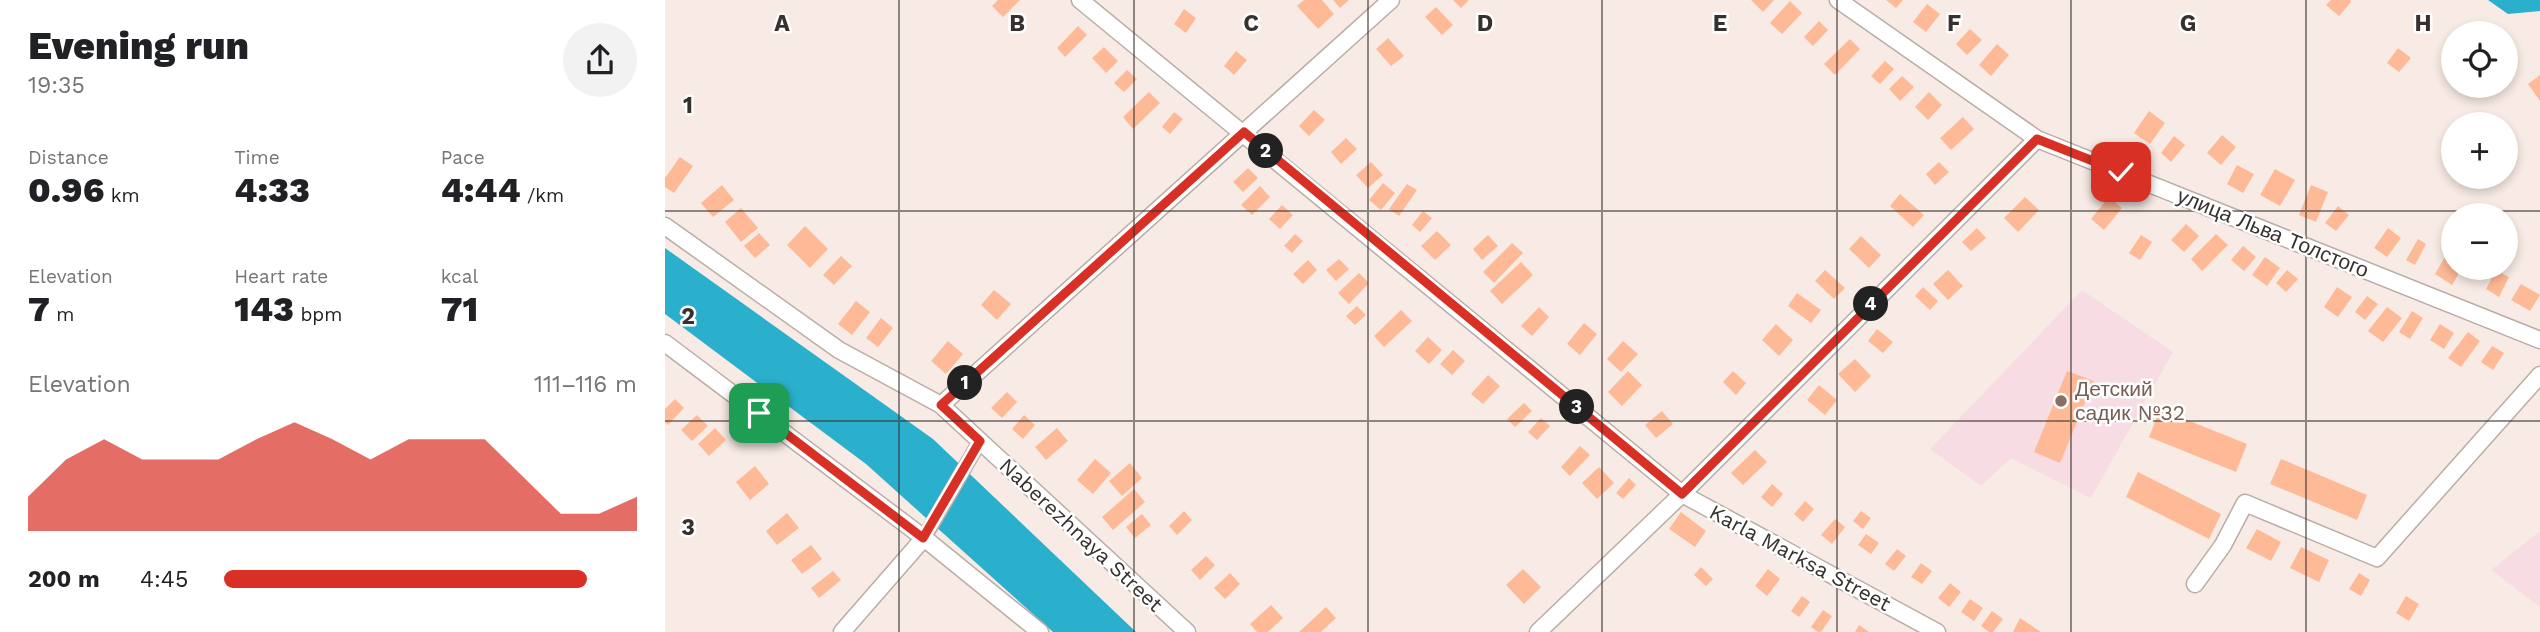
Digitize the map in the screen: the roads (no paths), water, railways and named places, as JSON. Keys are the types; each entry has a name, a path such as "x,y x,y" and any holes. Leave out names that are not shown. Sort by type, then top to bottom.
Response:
{"street":[{"name":"Karla Marksa Street","path":"1080,0 1682,494 1937,632"},
{"path":"941,405 1391,0"},
{"name":"улица Льва Толстого","path":"1837,0 2037,139 2540,340"},
{"path":"1538,632 1682,494 2037,139"},
{"name":"Naberezhnaya Street","path":"665,226 839,350 941,405 1187,632"},
{"path":"665,343 923,538 1040,632"},
{"path":"2195,584 2223,545 2245,503 2377,558 2540,375"},
{"path":"842,632 923,538 980,441"}],"water":[{"path":"2488,0 2540,0 2540,11 2508,14"},
{"path":"665,248 933,439 1136,632 1053,632 866,464 665,314"}],"place":[{"name":"Детский садик №32","path":"2061,401"}]}
